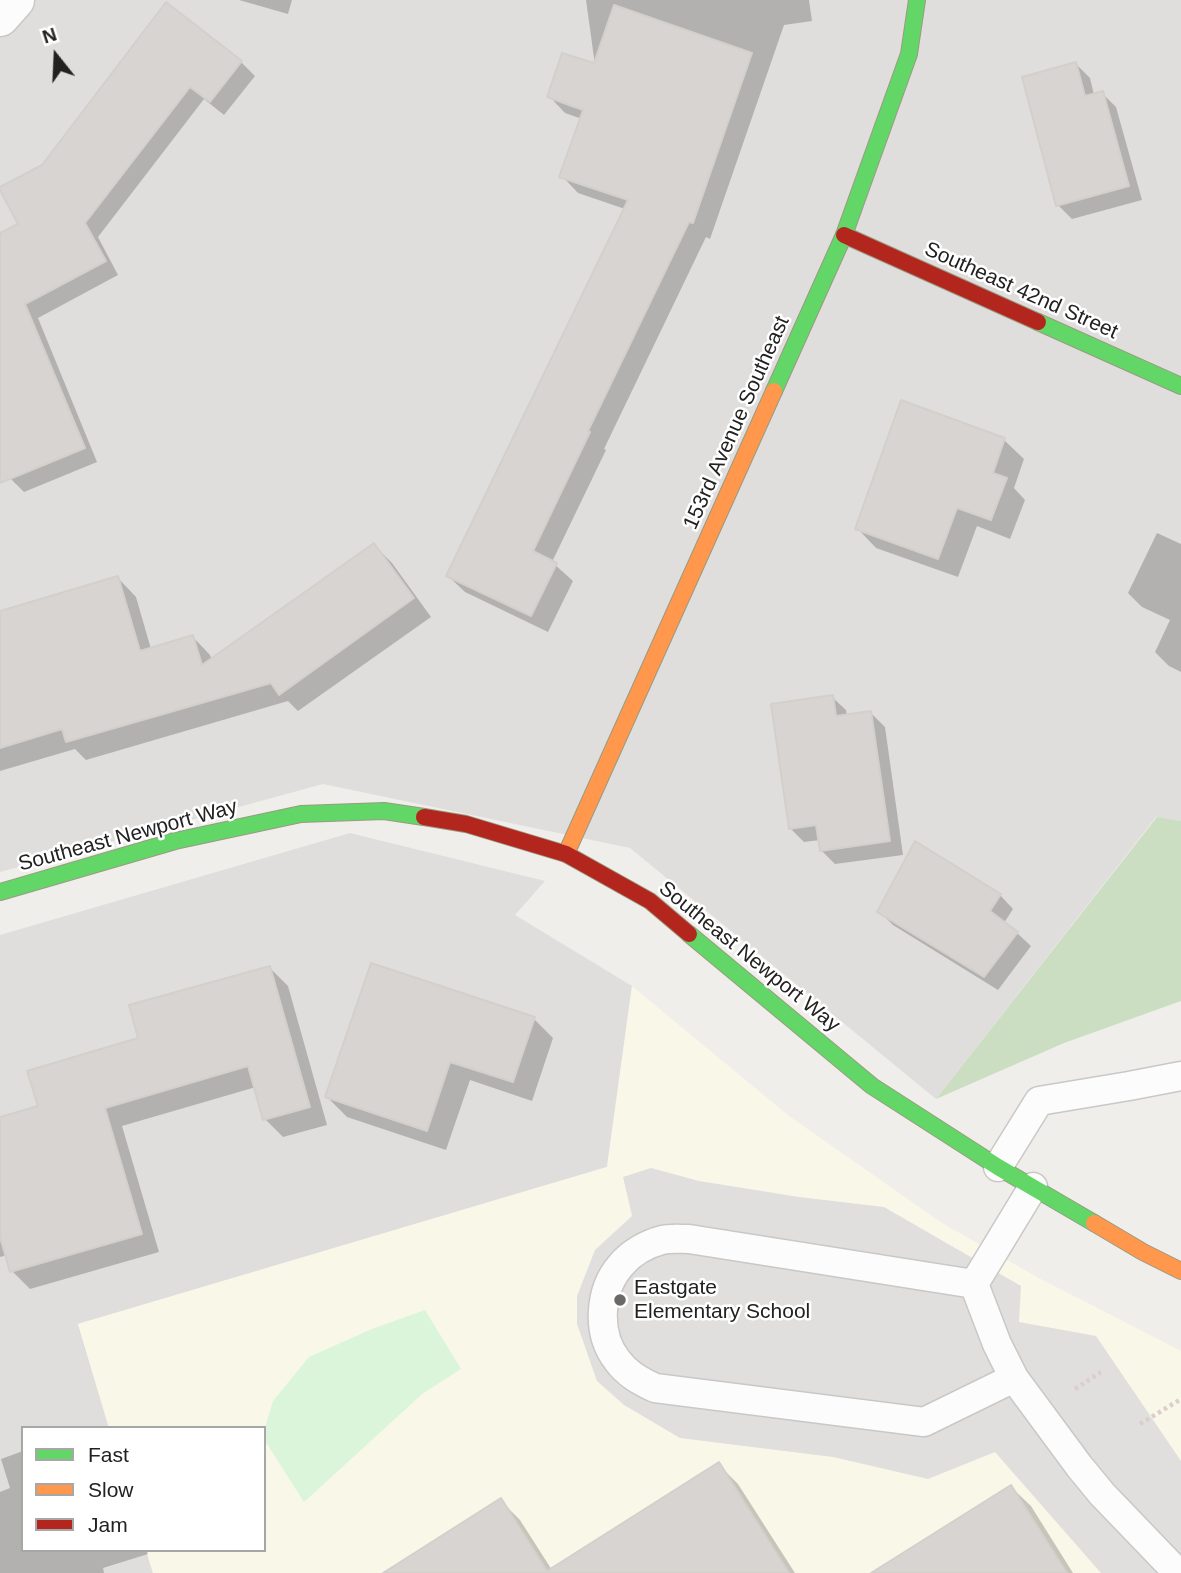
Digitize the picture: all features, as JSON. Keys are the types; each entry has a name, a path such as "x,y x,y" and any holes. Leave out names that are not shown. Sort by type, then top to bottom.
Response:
{"main road":[{"name":"153rd Avenue Southeast","path":"566,854 844,235 909,54 917,0"},
{"name":"Southeast 42nd Street","path":"844,235 1181,386"},
{"name":"Southeast Newport Way","path":"0,892 175,841 301,814 384,811 466,824 566,854 650,901 872,1086 998,1167 1143,1252 1181,1271"}],"street":[{"path":"0,17 15,0"}],"lane":[{"path":"998,1167 1039,1101 1181,1076"},
{"path":"974,1284 1033,1187"},
{"path":"974,1284 689,1239 663,1240 639,1249 620,1265 608,1287 602,1312 605,1336 615,1359 633,1377 655,1388 924,1422 1014,1378"},
{"path":"974,1284 996,1344 1014,1378 1101,1494 1178,1573"}],"path":[{"path":"1073,1390 1101,1372"},
{"path":"1140,1424 1181,1399"}],"shaded area":[{"path":"0,0 1181,0 1181,821 1156,817 936,1099 630,848 323,784 0,872"},
{"path":"350,833 545,881 515,915 632,986 607,1167 78,1324 108,1426 21,1426 21,1552 147,1552 153,1573 0,1573 0,935"},
{"name":"Eastgate Elementary School","path":"632,986 789,1116 942,1223 1037,1277 1181,1351 1181,1573 153,1573 147,1552 266,1552 266,1426 108,1426 78,1324 607,1167"},
{"path":"651,1168 699,1181 884,1207 1021,1286 1019,1322 1096,1336 1181,1461 1181,1573 1101,1573 995,1452 928,1479 833,1457 680,1438 624,1405 597,1381 577,1324 577,1296 595,1250 632,1216 623,1177"}],"green space":[{"path":"1157,817 1181,821 1181,1001 1064,1043 936,1099"},
{"path":"425,1310 461,1369 422,1394 304,1502 266,1442 266,1426 273,1401 309,1357 372,1329"}],"building":[{"path":"166,2 242,61 210,102 190,87 85,223 106,261 25,304 85,448 0,483 0,233 18,224 0,187 42,165"},
{"path":"614,5 752,53 693,223 689,222 533,551 557,563 531,616 446,576 628,200 559,177 583,110 547,97 562,53 594,63"},
{"path":"1076,62 1085,96 1103,91 1129,186 1056,206 1022,77"},
{"path":"901,400 1005,438 993,473 1007,478 991,520 957,508 938,559 855,529"},
{"path":"374,543 414,598 279,695 271,683 66,742 62,729 0,748 0,611 118,576 140,651 193,635 202,665"},
{"path":"833,695 836,716 871,711 890,841 820,851 816,825 789,829 771,704"},
{"path":"915,841 1001,894 990,911 1018,932 984,977 877,912"},
{"path":"371,963 535,1017 513,1082 450,1062 427,1131 325,1097"},
{"path":"270,966 310,1107 263,1120 248,1066 105,1108 142,1234 10,1272 0,1237 0,1117 38,1106 27,1071 138,1038 129,1005"},
{"path":"719,1462 789,1573 383,1573 501,1498 547,1571"},
{"path":"1011,1485 1067,1573 871,1573"}],"traffic: fast":[{"path":"774,391 844,235 909,54 917,0"},
{"path":"1038,322 1181,386"},
{"path":"0,892 175,841 301,814 384,811 424,817"},
{"path":"689,934 872,1086 998,1167 1094,1223"}],"traffic: slow":[{"path":"566,854 774,391"},
{"path":"1094,1223 1181,1271"}],"traffic: jam":[{"path":"844,235 1038,322"},
{"path":"424,817 466,824 566,854 650,901 689,934"}],"place":[{"name":"Eastgate Elementary School","path":"620,1300"}]}
